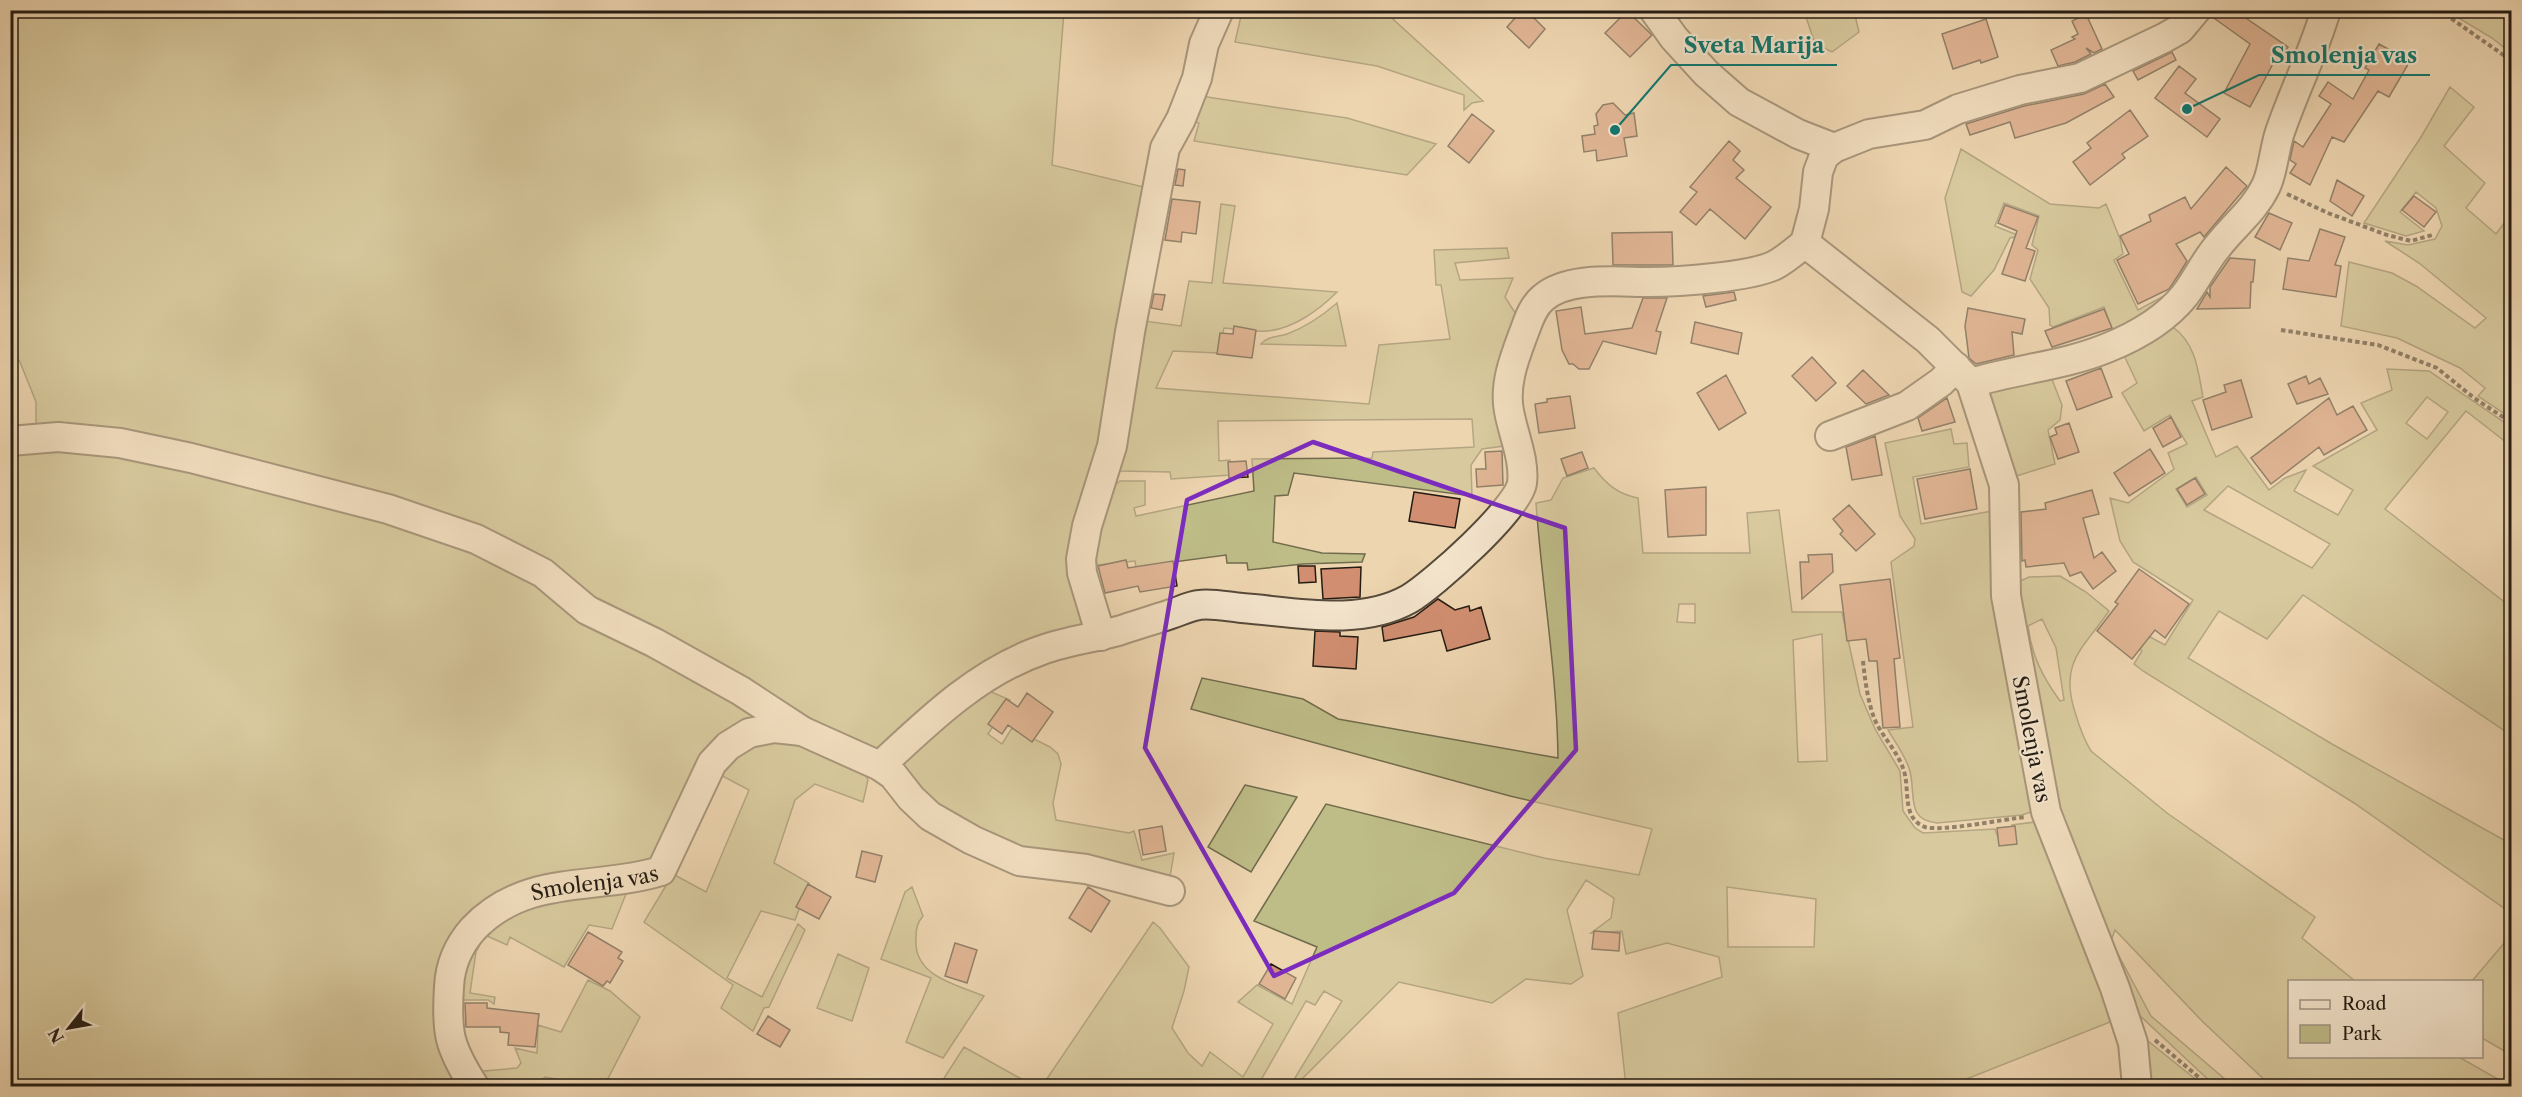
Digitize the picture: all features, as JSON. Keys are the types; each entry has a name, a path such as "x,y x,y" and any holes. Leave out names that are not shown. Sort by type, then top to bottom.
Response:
{"street":[{"path":"1101,636 1082,573 1081,559 1087,526 1112,446 1130,332 1165,148 1181,119 1197,78 1204,44 1219,10"},
{"path":"1654,10 1674,38 1739,102 1798,134 1834,148"},
{"path":"880,766 955,700 1012,662 1043,649 1101,636 1200,604 1339,616 1375,612 1409,599 1441,574 1491,527 1515,500 1522,485 1522,469 1508,408 1508,386 1513,363 1532,312 1543,298 1558,289 1589,282 1695,279 1773,266 1804,243 1814,210 1818,172 1824,156 1834,148 1869,134 1925,125 1958,109 2020,90 2080,78 2180,29 2196,10"},
{"path":"1830,436 1907,406 1941,382 1964,375 2064,362 2106,348 2174,314 2202,265 2219,244 2245,219 2266,186 2280,132 2299,80 2314,48 2326,10"},
{"name":"Smolenja vas","path":"1804,243 1928,340 1964,375 2004,485 2006,596 2046,812 2115,988 2133,1043 2138,1086"},
{"path":"10,441 58,437 120,443 191,458 388,509 476,539 543,573 587,610 656,643 741,691 802,730"},
{"name":"Smolenja vas","path":"474,1086 449,1039 447,1013 450,979 454,958 462,942 482,920 506,902 527,893 585,882 638,878 662,871 711,762 728,746 749,733 774,728 802,730 880,766 893,775 911,798 930,816 972,840 1019,861 1086,869 1170,891"}],"path":[{"path":"2439,10 2511,61"},
{"path":"2266,186 2387,235 2410,241 2432,235"},
{"path":"2281,330 2378,345 2437,368 2474,398 2511,423"},
{"path":"1863,661 1873,717 1898,755 1905,774 1909,812 1915,822 1926,827 1944,828 2026,817 2046,812"},
{"path":"2152,1038 2208,1086"}],"highlighted area":[{"path":"1313,442 1565,528 1576,750 1454,893 1274,976 1145,748 1187,500"}],"green space":[{"path":"1222,10 1384,11 1483,101 1472,103 1464,110 1464,95 1377,66 1235,42 1241,16 1221,13"},
{"path":"10,11 1064,11 1052,165 1152,189 1091,504 1092,625 877,749 746,728 653,863 568,877 453,948 467,1086 11,1086 10,448 36,442 36,402 20,362 11,349"},
{"path":"1115,11 1214,11 1211,16"},
{"path":"1804,11 1854,11 1859,32 1832,52 1815,44"},
{"path":"2447,11 2498,11 2511,23 2510,52 2492,38"},
{"path":"2450,87 2474,107 2444,146 2485,183 2466,208 2496,234 2511,214 2511,418 2478,396 2485,388 2460,368 2397,338 2341,326 2349,262 2392,273 2416,286 2475,328 2486,318 2419,263 2385,241 2408,245 2435,239 2442,226 2436,208 2416,192 2400,212 2424,231 2406,236 2364,223 2421,137"},
{"path":"1194,95 1347,118 1436,144 1407,175 1194,141 1199,123 1186,120"},
{"path":"1961,149 2050,204 2099,208 2106,204 2120,239 2123,254 2114,260 2138,310 2166,295 2170,298 2115,336 2104,307 2053,327 2050,325 2049,308 2030,279 2038,250 2032,245 2039,216 2004,203 1995,226 2020,236 2010,238 1994,270 1971,296 1962,292 1945,198"},
{"path":"1221,204 1235,206 1223,283 1337,292 1314,312 1286,327 1262,331 1224,328 1218,353 1173,351 1156,388 1369,404 1379,345 1450,339 1441,285 1436,285 1434,250 1507,248 1509,258 1455,263 1460,280 1513,278 1505,297 1519,319 1504,446 1482,449 1471,465 1472,496 1294,473 1288,495 1275,496 1273,542 1322,553 1365,554 1362,562 1303,564 1248,570 1247,563 1227,563 1226,555 1136,567 1135,561 1097,565 1095,549 1110,489 1120,481 1145,481 1145,505 1134,508 1136,516 1254,491 1252,459 1372,458 1373,452 1474,447 1472,419 1218,421 1219,461 1230,460 1231,475 1171,479 1170,472 1120,471 1127,384 1137,320 1181,326 1189,281 1212,283"},
{"path":"1337,303 1346,346 1261,344 1266,339 1287,334 1307,325"},
{"path":"2173,327 2187,341 2195,358 2203,397 2192,401 2216,457 2237,446 2269,490 2285,478 2306,470 2294,491 2338,515 2353,490 2313,466 2377,430 2361,403 2392,390 2387,369 2429,371 2511,427 2511,446 2466,411 2385,509 2511,607 2511,735 2303,595 2267,639 2219,611 2188,658 2332,744 2511,844 2511,913 2354,803 2134,664 2142,651 2131,642 2139,631 2165,645 2193,600 2133,562 2120,541 2110,498 2128,503 2174,469 2168,453 2187,444 2170,415 2144,431 2122,393 2137,383 2121,349","holes":["2427,397 2448,412 2427,439 2406,423","2196,477 2207,495 2187,507 2176,489","2228,486 2330,544 2312,568 2204,510"]},
{"path":"2048,369 2062,405 2060,420 2048,430 2055,464 2010,478 1983,389"},
{"path":"1951,429 1954,444 1967,443 1969,467 1913,477 1921,524 1998,510 2036,806 2031,812 2022,815 1937,823 1927,821 1916,810 1909,768 1888,730 1913,727 1891,562 1914,546 1915,539 1900,516 1885,443"},
{"path":"1594,468 1613,488 1638,498 1643,553 1750,553 1747,513 1779,510 1792,612 1842,612 1860,694 1875,729 1900,771 1903,811 1915,828 1923,833 1995,829 2000,843 2016,839 2012,825 2035,822 2120,1018 1949,1086 1626,1086 1618,1013 1722,977 1719,957 1667,943 1626,954 1622,931 1591,933 1611,918 1614,898 1586,880 1567,910 1583,976 1571,984 1526,979 1492,1003 1399,982 1295,1086 1290,1086 1342,1001 1324,991 1315,1005 1306,1001 1261,1080 1272,1086 1218,1086 1197,1079 1191,1086 1042,1086 1153,922 1189,967 1172,1028 1188,1053 1202,1066 1210,1052 1243,1077 1273,1024 1238,1002 1257,985 1292,1004 1317,947 1254,921 1326,804 1544,858 1639,875 1652,829 1510,796 1191,709 1202,678 1303,699 1338,719 1558,758 1555,694 1536,503 1551,500 1563,478","holes":["1679,604 1695,604 1695,623 1677,622","1822,634 1827,761 1798,762 1793,640","1727,887 1816,899 1814,947 1728,947"]},
{"path":"2060,576 2086,592 2109,611 2076,657 2070,680 2071,695 2077,717 2083,737 2091,751 2167,813 2315,917 2302,938 2354,980 2288,980 2288,1058 2461,1058 2510,1086 2271,1086 2203,1022 2115,930 2111,941 2151,1016 2233,1086 2215,1086 2136,1012 2067,856 2018,582 2029,577","holes":["2042,619 2056,648 2064,700 2060,701 2048,683 2032,647 2028,626"]},
{"path":"982,688 1010,700 988,734 1002,744 1012,728 1050,747 1058,754 1061,764 1053,803 1056,820 1129,833 1134,831 1142,860 1174,853 1170,877 1014,849 955,825 900,771 902,749"},
{"path":"784,731 863,769 868,780 863,802 815,784 795,800 774,863 809,883 795,920 761,911 727,978 762,997 798,924 805,930 769,1007 764,1008 753,1031 721,1008 733,985 644,922 673,874 706,892 749,790 713,771 726,751"},
{"path":"1245,785 1297,797 1251,872 1208,847"},
{"path":"630,884 612,929 589,925 564,967 510,937 507,945 485,935 476,952 470,993 495,997 494,1004 488,1000 463,1000 463,1027 457,970 497,914"},
{"path":"912,887 923,916 918,924 916,935 917,951 921,961 938,977 984,996 943,1058 906,1042 931,978 881,959 905,892"},
{"path":"2511,935 2511,1055 2483,1039 2483,980 2473,980"},
{"path":"838,954 869,968 852,1021 817,1008"},
{"path":"588,980 610,991 640,1017 604,1086 577,1086 571,1082 545,1077 532,1086 483,1086 473,1072 517,1068 521,1063 515,1048 537,1053 538,1025 561,1032"},
{"path":"2143,1037 2204,1086 2143,1086"},
{"path":"964,1047 1034,1086 939,1086"}],"building":[{"path":"1522,10 1526,10 1545,29 1529,48 1507,27"},
{"path":"2212,10 2234,10 2288,47 2279,62 2275,60 2250,107 2224,93 2250,44 2211,16"},
{"path":"1627,11 1652,35 1630,57 1605,33"},
{"path":"2086,14 2102,49 2094,53 2086,48 2091,54 2075,62 2058,66 2051,50 2075,39 2072,37 2078,34 2072,21"},
{"path":"1986,19 1998,57 1953,69 1942,34"},
{"path":"2379,44 2410,61 2389,97 2378,91 2344,142 2332,137 2310,185 2290,173 2296,164 2290,160 2294,141 2303,147 2331,104 2319,96 2328,82 2353,99 2369,70 2365,68"},
{"path":"2172,52 2176,60 2138,80 2133,71"},
{"path":"2179,66 2196,79 2185,93 2220,119 2207,137 2155,98"},
{"path":"2105,84 2114,97 2066,123 2015,138 2010,122 1970,135 1966,124 2024,106 2084,94"},
{"path":"1613,103 1625,115 1634,113 1637,136 1624,138 1627,156 1597,161 1596,150 1584,152 1582,136 1595,134 1594,126 1598,125 1596,114 1603,105"},
{"path":"2130,110 2148,136 2122,154 2125,158 2090,185 2073,162 2091,148 2087,143"},
{"path":"1472,114 1494,131 1469,163 1448,146"},
{"path":"1729,141 1740,151 1733,160 1744,170 1736,178 1771,207 1745,239 1710,209 1696,225 1680,212 1697,192 1690,187"},
{"path":"2226,167 2247,186 2204,237 2200,232 2176,244 2187,261 2179,274 2169,289 2138,304 2117,260 2129,254 2120,236 2151,221 2149,215 2185,197 2191,209"},
{"path":"1178,169 1185,170 1183,186 1175,185"},
{"path":"2337,180 2364,196 2352,216 2330,201"},
{"path":"2414,196 2436,212 2424,227 2402,210"},
{"path":"1172,199 1200,202 1196,234 1182,232 1181,242 1165,240"},
{"path":"2005,205 2038,217 2026,248 2035,251 2025,281 2002,274 2017,231 1998,223"},
{"path":"2269,213 2292,223 2280,250 2255,237"},
{"path":"2320,229 2345,237 2335,265 2341,266 2336,297 2283,289 2288,258 2309,261"},
{"path":"1672,232 1673,265 1613,265 1612,233"},
{"path":"2230,258 2255,260 2250,308 2197,309 2207,292 2210,297 2210,287"},
{"path":"1734,292 1736,300 1706,307 1703,296"},
{"path":"1154,294 1165,295 1162,310 1151,308"},
{"path":"1643,298 1667,298 1656,331 1661,332 1656,354 1603,341 1589,369 1579,369 1569,364 1562,350 1556,311 1581,307 1585,334 1632,328"},
{"path":"1968,308 2025,319 2022,334 2012,332 2014,355 1976,364 1969,358 1965,326"},
{"path":"2104,309 2112,328 2052,347 2045,331"},
{"path":"1695,322 1742,333 1738,354 1691,343"},
{"path":"1234,326 1256,330 1252,358 1217,354 1220,333 1233,334"},
{"path":"1812,357 1836,383 1816,401 1792,376"},
{"path":"2101,368 2112,397 2077,410 2066,381"},
{"path":"1863,370 1889,395 1866,404 1847,386"},
{"path":"1726,375 1746,413 1719,430 1697,393"},
{"path":"2306,376 2309,384 2320,378 2328,394 2297,404 2288,384"},
{"path":"2241,380 2252,417 2212,430 2203,400 2226,392 2224,385"},
{"path":"1570,396 1575,428 1539,433 1535,404 1547,402 1547,399"},
{"path":"1947,398 1955,422 1922,431 1918,418"},
{"path":"2329,398 2337,415 2353,406 2367,430 2324,455 2319,447 2271,484 2251,458"},
{"path":"2171,417 2181,437 2163,447 2153,428"},
{"path":"2069,423 2079,452 2058,459 2050,437 2057,434 2055,428"},
{"path":"1875,436 1882,475 1852,480 1846,447"},
{"path":"2150,449 2165,473 2129,496 2114,473"},
{"path":"1502,451 1503,485 1477,487 1476,469 1486,469 1485,452"},
{"path":"1582,452 1588,468 1567,476 1561,459"},
{"path":"1246,461 1248,477 1229,478 1228,462"},
{"path":"1970,469 1977,509 1925,519 1917,479"},
{"path":"2195,478 2205,494 2187,505 2177,489"},
{"path":"1706,487 1706,535 1668,537 1665,490"},
{"path":"2092,490 2099,514 2083,518 2094,558 2102,552 2116,571 2093,589 2081,572 2070,576 2064,563 2026,567 2025,560 2022,561 2021,512 2046,509 2045,503"},
{"path":"1414,492 1460,499 1455,528 1409,521"},
{"path":"1849,505 1875,534 1856,551 1840,534 1843,531 1833,519"},
{"path":"1832,554 1833,572 1802,599 1800,562 1809,562 1808,555"},
{"path":"1126,560 1128,568 1173,561 1177,586 1140,592 1138,586 1105,593 1098,566"},
{"path":"1298,566 1315,566 1316,582 1299,583"},
{"path":"1361,567 1360,597 1323,599 1321,569"},
{"path":"2139,569 2189,604 2165,638 2155,630 2132,659 2097,631 2118,604 2115,602"},
{"path":"1890,579 1900,658 1894,659 1900,727 1883,728 1877,661 1869,661 1866,639 1847,641 1840,585"},
{"path":"1438,599 1455,610 1469,606 1470,611 1481,607 1490,639 1447,651 1441,630 1384,641 1382,627 1414,617"},
{"path":"1315,631 1340,632 1340,636 1358,637 1356,669 1313,666"},
{"path":"1027,693 1053,712 1032,742 1008,725 1002,734 988,724 1006,699 1018,707"},
{"path":"1162,826 1166,851 1143,855 1139,830"},
{"path":"2015,826 2017,844 1999,846 1997,828"},
{"path":"862,851 882,856 875,882 856,877"},
{"path":"808,884 831,897 819,919 796,907"},
{"path":"1088,887 1110,901 1091,932 1069,918"},
{"path":"1594,931 1620,933 1619,951 1592,949"},
{"path":"588,932 622,952 618,958 623,961 610,983 607,981 603,986 568,965"},
{"path":"955,943 977,950 967,983 945,976"},
{"path":"1271,964 1296,978 1285,999 1259,984"},
{"path":"465,1003 487,1003 487,1008 539,1014 535,1047 508,1045 509,1033 500,1032 500,1027 466,1027"},
{"path":"768,1016 790,1030 780,1047 757,1034"}],"place":[{"name":"Smolenja vas","path":"2187,109"},
{"name":"Sveta Marija","path":"1615,130"}]}
